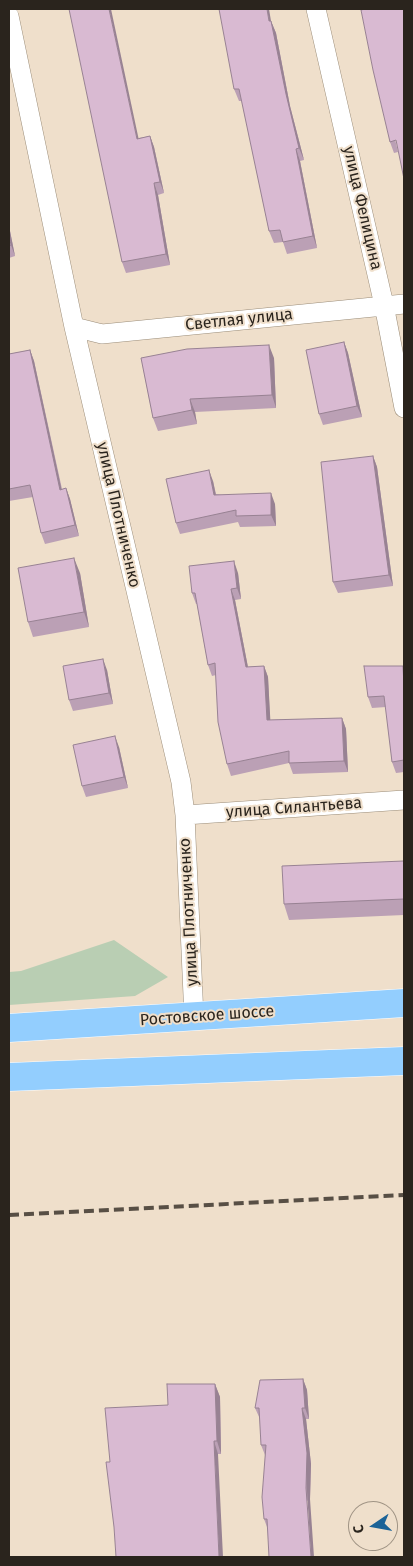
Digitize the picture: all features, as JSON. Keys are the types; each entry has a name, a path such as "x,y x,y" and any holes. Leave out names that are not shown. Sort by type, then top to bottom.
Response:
{"highway":[{"name":"Ростовское шоссе","path":"9,1028 194,1018 404,1003"},
{"path":"9,1076 404,1061"}],"street":[{"name":"улица Фелицина","path":"316,9 384,305 404,408"},
{"name":"улица Плотниченко","path":"9,16 74,327 181,782 185,815 194,1018"},
{"name":"Светлая улица","path":"74,327 102,334 404,304"},
{"name":"улица Силантьева","path":"185,815 404,800"}],"green space":[{"path":"114,940 168,977 135,996 9,1005 9,972 21,971"}],"building":[{"path":"69,9 109,9 137,139 150,136 160,182 154,183 166,254 122,262"},
{"path":"219,9 267,9 299,148 296,149 313,236 283,242 280,230 269,231 239,89 234,89"},
{"path":"404,9 404,179 396,140 390,142 373,70 361,10"},
{"path":"344,342 357,406 319,414 306,350"},
{"path":"269,345 272,395 190,399 192,410 153,418 141,358 187,349"},
{"path":"30,350 60,490 66,488 75,525 41,533 30,485 9,489 9,354"},
{"path":"373,456 389,575 333,582 321,462"},
{"path":"209,470 214,495 271,493 271,515 236,516 236,510 176,523 166,479"},
{"path":"74,558 84,612 28,622 18,568"},
{"path":"234,561 237,588 231,589 246,667 264,666 267,720 342,718 344,761 289,763 289,751 227,764 218,722 215,663 208,665 195,593 192,593 189,566"},
{"path":"103,659 109,693 69,700 63,666"},
{"path":"364,666 403,666 404,760 392,762 384,696 368,697"},
{"path":"115,736 124,777 82,786 73,745"},
{"path":"404,861 404,899 284,904 282,866"},
{"path":"303,1379 305,1408 302,1408 307,1453 306,1488 311,1557 269,1557 267,1519 264,1519 262,1497 266,1445 261,1445 259,1408 255,1408 260,1380"},
{"path":"167,1384 215,1384 217,1441 214,1441 219,1557 116,1557 106,1462 110,1462 105,1408 168,1405"}],"railway":[{"path":"9,1215 404,1195"}]}
